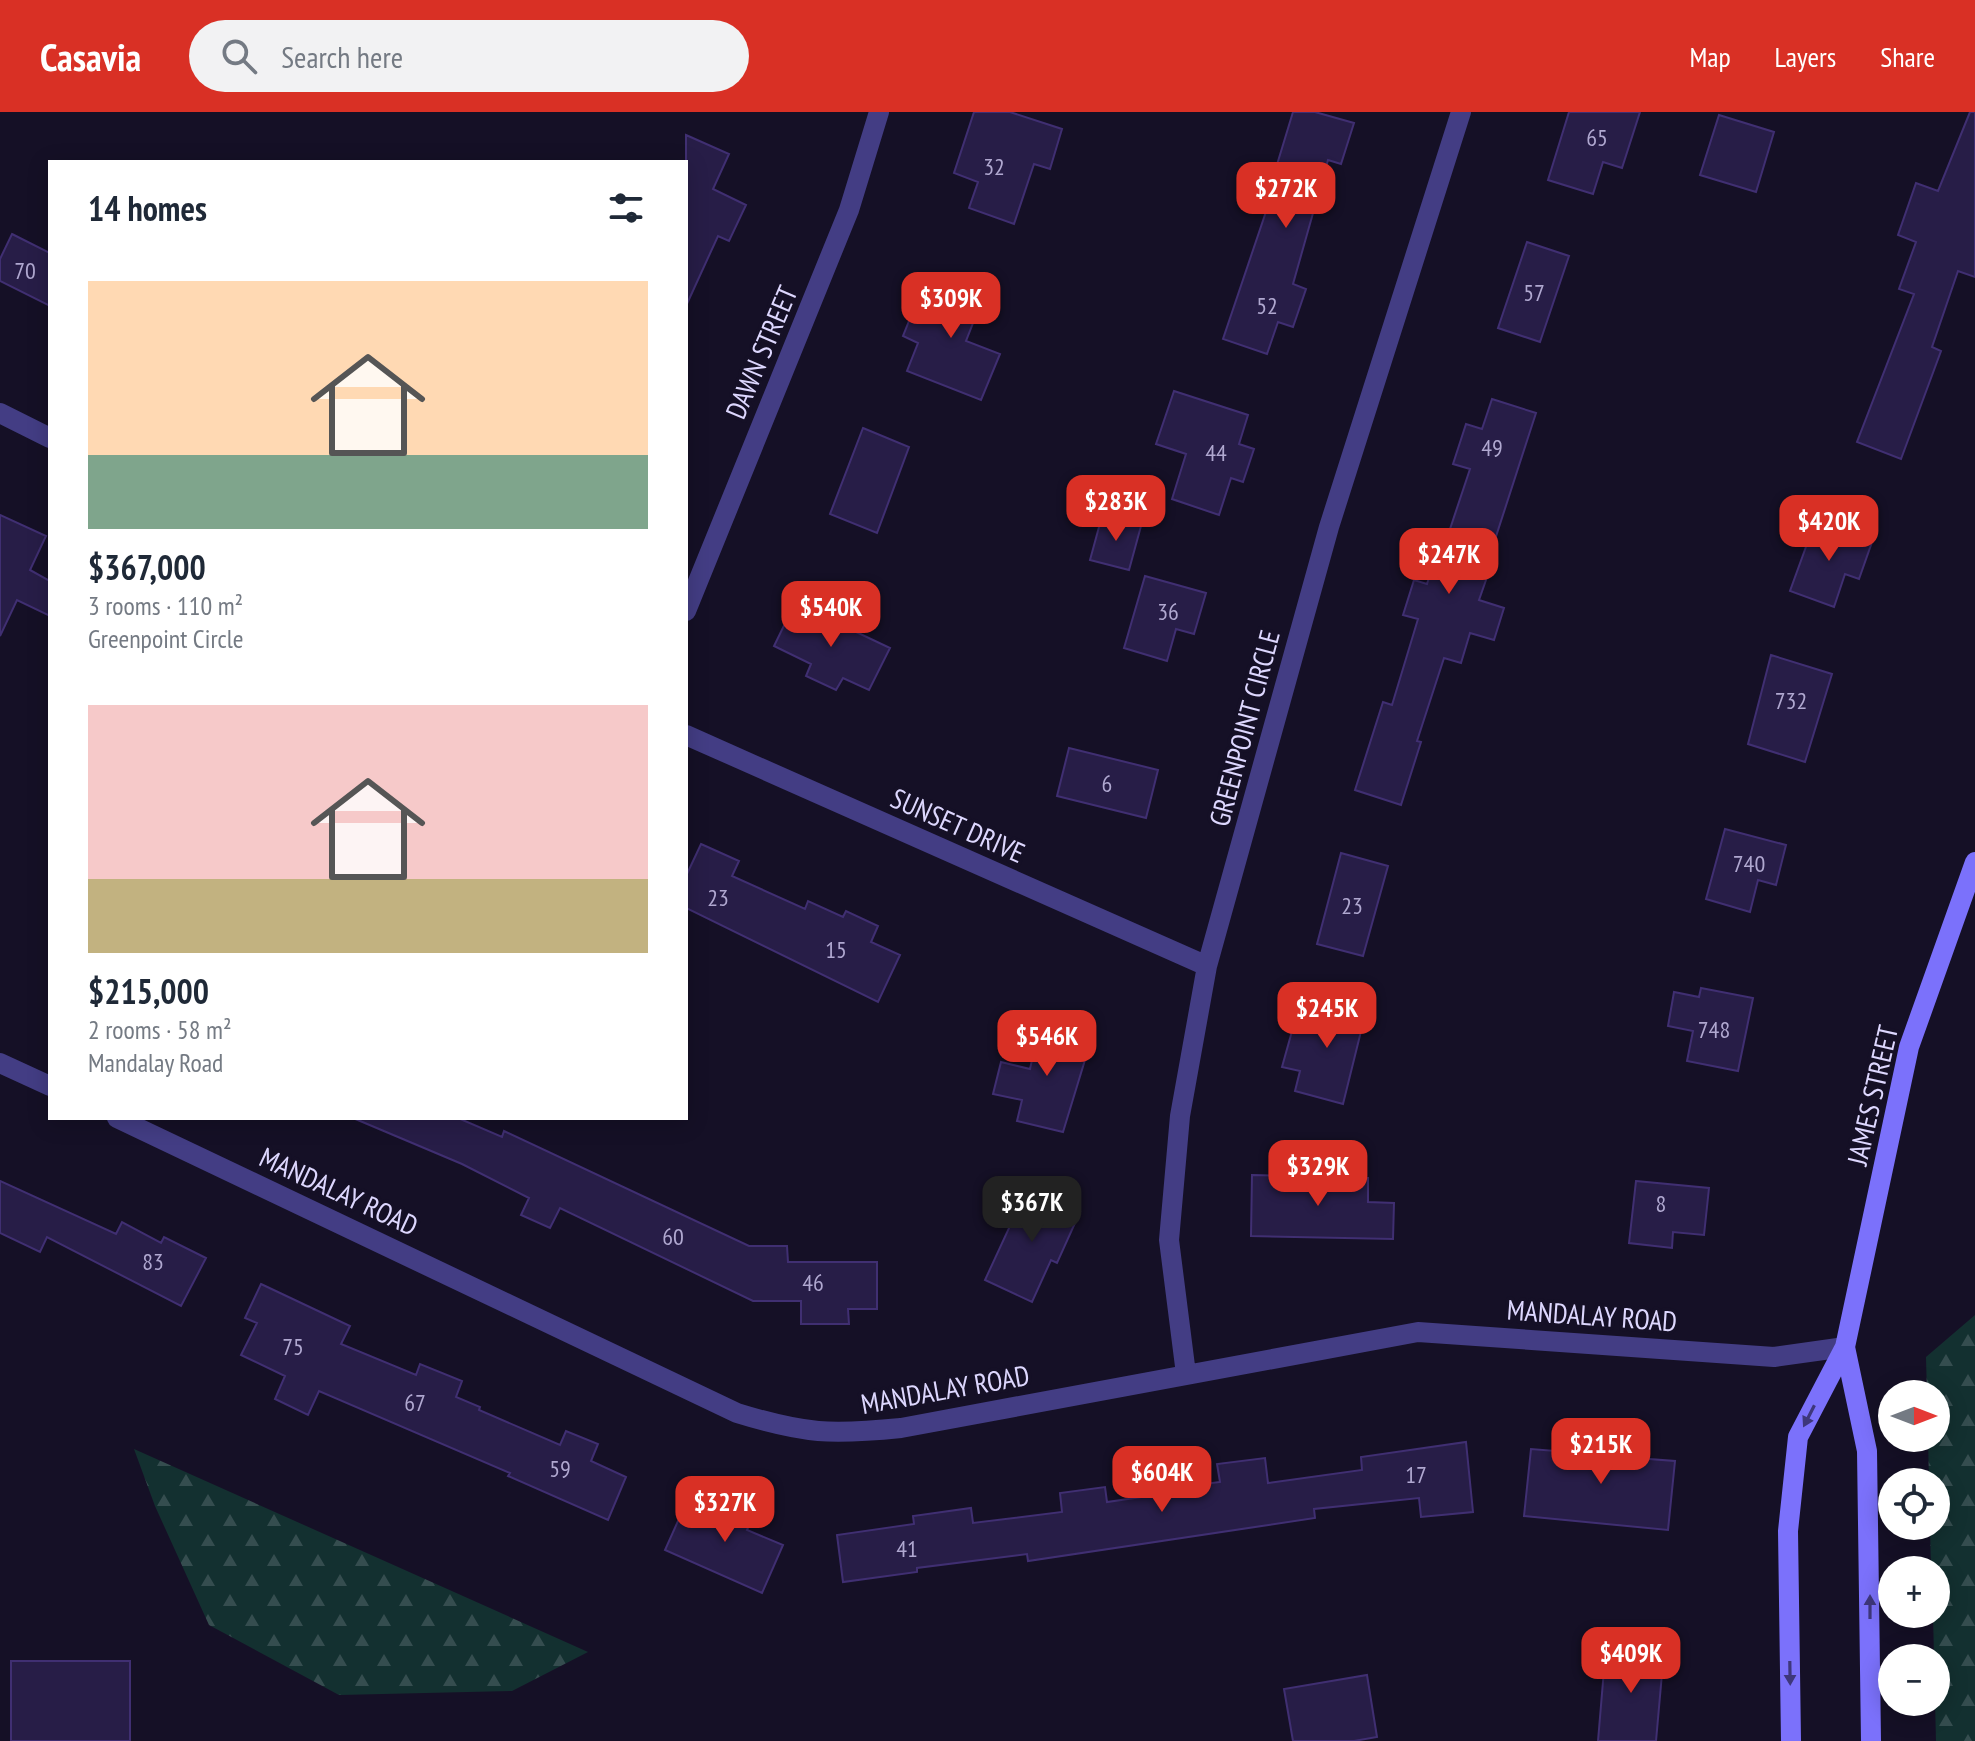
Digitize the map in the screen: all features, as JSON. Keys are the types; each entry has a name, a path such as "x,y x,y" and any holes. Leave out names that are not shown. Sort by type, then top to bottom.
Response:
{"main road":[{"name":"JAMES STREET","path":"1791,1741 1788,1531 1798,1437 1845,1347 1909,1047 1975,862"},
{"name":"JAMES STREET","path":"1845,1347 1867,1451 1871,1741"}],"street":[{"name":"DAWN STREET","path":"688,606 849,210 879,112"},
{"name":"GREENPOINT CIRCLE","path":"1186,1374 1170,1227 1180,1116 1207,966 1329,527 1461,112"},
{"path":"0,413 48,437"},
{"name":"SUNSET DRIVE","path":"688,736 1207,966"},
{"path":"0,1063 48,1085"},
{"name":"MANDALAY ROAD","path":"121,1120 737,1413 791,1430 835,1435 901,1428 1418,1332 1774,1357 1845,1347"}],"green space":[{"path":"1975,1315 1975,1741 1936,1741 1935,1716 1950,1716 1950,1644 1934,1644 1933,1628 1950,1628 1950,1556 1931,1556 1930,1540 1950,1540 1950,1468 1929,1468 1928,1452 1950,1452 1950,1380 1927,1380 1926,1357"},
{"path":"134,1449 588,1652 512,1691 339,1695 209,1625 155,1506"}],"building":[{"path":"974,112 1010,112 1062,129 1050,169 1034,164 1014,224 969,208 978,182 954,173"},
{"path":"1293,112 1315,112 1354,123 1341,164 1328,160 1293,284 1306,289 1293,327 1278,322 1267,354 1223,339 1276,182 1272,181"},
{"path":"1569,112 1640,112 1622,168 1603,162 1593,194 1548,180"},
{"path":"1970,112 1975,112 1975,277 1958,271 1932,347 1941,351 1901,459 1857,442 1914,294 1899,289 1916,242 1898,235 1916,183 1938,191"},
{"path":"1719,115 1774,132 1756,192 1700,175"},
{"path":"686,135 729,154 713,189 746,205 729,241 718,236 688,302 688,160"},
{"path":"12,234 48,252 48,305 0,281 0,259"},
{"path":"1527,242 1569,256 1540,342 1498,328"},
{"path":"945,274 986,290 966,341 1000,354 981,400 907,371 918,343 903,336 915,306 930,312"},
{"path":"1174,391 1248,415 1239,444 1254,449 1243,482 1231,478 1219,515 1172,499 1186,454 1156,444"},
{"path":"1492,399 1536,413 1489,558 1493,560 1479,600 1504,608 1494,640 1470,633 1461,663 1444,658 1417,741 1421,742 1401,805 1355,790 1383,702 1392,705 1418,619 1403,615 1414,580 1427,584 1440,543 1445,544 1470,469 1453,464 1466,424 1482,429"},
{"path":"863,428 909,447 877,533 830,514"},
{"path":"0,515 46,536 30,570 48,580 48,615 17,600 0,636"},
{"path":"1102,516 1141,526 1129,570 1090,560"},
{"path":"1815,522 1872,542 1859,579 1845,574 1834,607 1790,591"},
{"path":"1145,576 1206,593 1194,634 1176,629 1167,661 1124,648"},
{"path":"795,603 890,648 869,690 843,678 836,690 806,676 811,664 774,646"},
{"path":"1771,655 1832,674 1805,762 1748,744"},
{"path":"1069,748 1158,770 1146,818 1057,796"},
{"path":"1725,829 1786,845 1776,885 1758,880 1750,912 1706,899"},
{"path":"701,844 739,861 732,876 805,909 808,901 843,917 846,911 878,926 871,942 900,955 878,1002 688,909 688,872"},
{"path":"1341,853 1388,866 1363,956 1317,944"},
{"path":"1701,988 1753,998 1738,1071 1687,1061 1693,1031 1668,1026 1674,992 1699,997"},
{"path":"1325,996 1367,1007 1343,1104 1295,1091 1300,1071 1282,1067 1294,1024 1316,1030"},
{"path":"1040,1024 1092,1037 1063,1132 1017,1121 1022,1100 993,1094 1001,1062 1030,1069"},
{"path":"358,1120 463,1120 502,1137 504,1131 749,1246 787,1246 788,1262 877,1262 877,1309 848,1309 849,1324 801,1324 801,1301 753,1301 560,1208 550,1228 521,1215 529,1198 462,1164"},
{"path":"1252,1175 1368,1178 1368,1202 1394,1203 1393,1239 1251,1236"},
{"path":"0,1181 116,1234 122,1222 161,1243 164,1237 206,1258 181,1306 47,1237 40,1252 0,1233"},
{"path":"1636,1181 1709,1188 1704,1235 1673,1232 1672,1248 1629,1243"},
{"path":"1028,1187 1080,1212 1057,1263 1051,1260 1032,1302 985,1280"},
{"path":"261,1284 350,1326 341,1344 416,1375 420,1364 462,1381 456,1397 480,1407 479,1410 560,1445 566,1431 598,1444 591,1461 626,1477 608,1520 508,1476 510,1473 319,1391 308,1415 275,1399 285,1376 241,1355 257,1323 245,1318"},
{"path":"1600,1436 1637,1440 1636,1458 1675,1461 1668,1530 1524,1516 1531,1449 1568,1452 1569,1444 1600,1448"},
{"path":"1466,1442 1473,1512 1421,1517 1419,1498 1314,1509 1315,1518 1028,1561 1027,1554 917,1568 917,1572 843,1582 837,1535 914,1524 913,1516 971,1508 973,1523 1062,1512 1060,1493 1105,1487 1107,1502 1190,1490 1190,1486 1220,1482 1217,1464 1265,1458 1268,1483 1362,1470 1361,1457"},
{"path":"720,1498 754,1514 747,1530 783,1545 762,1593 665,1550 687,1501 714,1513"},
{"path":"1606,1646 1664,1651 1656,1741 1598,1741"},
{"path":"11,1661 130,1661 130,1741 11,1741"},
{"path":"1367,1675 1377,1737 1354,1741 1293,1741 1284,1689"}]}
